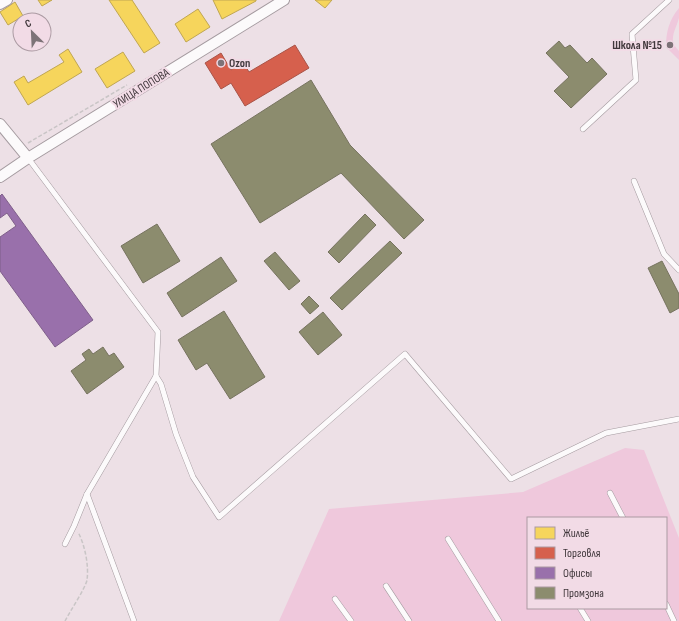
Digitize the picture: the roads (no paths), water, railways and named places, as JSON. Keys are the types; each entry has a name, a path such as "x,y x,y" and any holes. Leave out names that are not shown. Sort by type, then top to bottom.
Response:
{"street":[{"path":"0,4 7,0"},
{"name":"УЛИЦА ПОПОВА","path":"0,178 28,158 284,0"},
{"path":"0,124 28,158"}],"lane":[{"path":"583,129 636,80 632,34 666,1"},
{"path":"28,158 158,332 156,376 87,494 65,544"},
{"path":"634,181 664,254 679,270"},
{"path":"156,376 161,384 176,434 193,477 219,517 405,354 511,479 606,433 679,419"},
{"path":"610,493 622,517"},
{"path":"87,494 134,621"},
{"path":"448,539 499,621"},
{"path":"386,586 409,621"},
{"path":"336,599 351,621"},
{"path":"667,606 674,621"},
{"path":"581,609 588,621"}],"place":[{"name":"Школа №15","path":"670,45"},
{"name":"Ozon","path":"221,63"}]}
